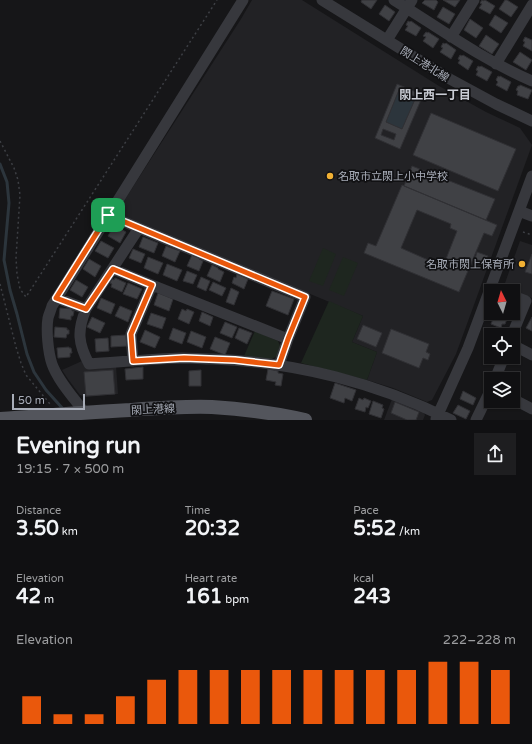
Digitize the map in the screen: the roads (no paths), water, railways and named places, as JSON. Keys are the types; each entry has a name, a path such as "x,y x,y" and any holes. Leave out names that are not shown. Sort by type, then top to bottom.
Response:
{"main road":[{"name":"閖上港線","path":"0,419 71,414 104,416 184,407 212,407 264,412 305,420"}],"street":[{"path":"71,414 58,375 52,364 48,348 48,319 52,306 243,0"},
{"name":"閖上港北線","path":"322,0 448,78 496,104 532,121"},
{"path":"394,0 410,4 451,37 496,64 532,81"},
{"path":"451,37 474,0"},
{"path":"387,40 410,4"},
{"path":"496,64 532,6"},
{"path":"497,284 519,211 532,176"},
{"path":"519,211 532,216"},
{"path":"108,215 305,297 279,365"},
{"path":"139,228 86,309 81,322 79,336 83,353 89,364 184,358 235,360 279,365 332,376 361,384 389,394 437,417 451,420"},
{"path":"113,269 288,339"},
{"path":"133,361 131,334 152,285"},
{"path":"56,298 86,309"},
{"path":"516,328 529,302"},
{"path":"437,417 484,313"},
{"path":"520,349 532,355"},
{"path":"476,420 484,403"},
{"path":"520,403 532,410"}],"waterway":[{"path":"0,164 7,182 9,203 4,260 10,290 27,354 34,372 46,390 64,410"}],"place":[{"name":"名取市立閖上小中学校","path":"330,176"},
{"name":"名取市閖上保育所","path":"522,264"}],"district":[{"name":"閖上西一丁目","path":"435,95"}]}
